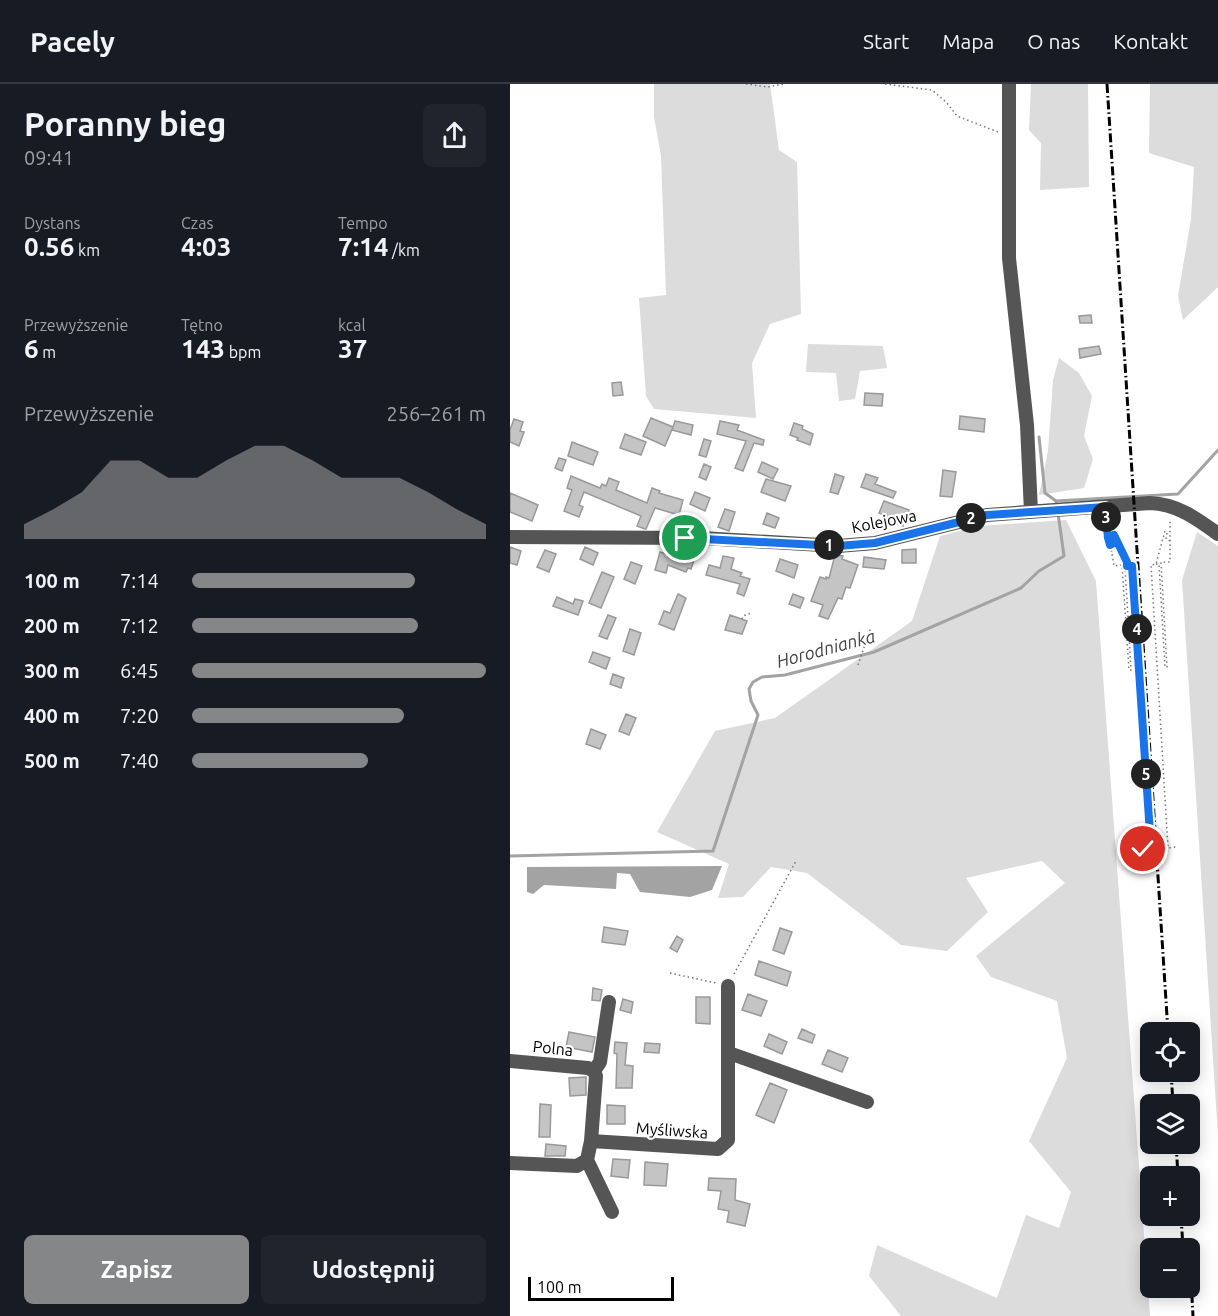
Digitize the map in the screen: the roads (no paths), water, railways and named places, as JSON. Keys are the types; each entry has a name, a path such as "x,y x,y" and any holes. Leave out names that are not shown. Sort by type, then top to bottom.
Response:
{"street":[{"path":"1009,84 1009,258 1027,425 1031,512"},
{"name":"Kolejowa","path":"510,537 701,538 838,546 875,543 987,515 1150,503 1184,510 1218,534"},
{"name":"Myśliwska","path":"591,1141 717,1149 728,1140 728,986"},
{"path":"594,1071 600,1062 609,1002"},
{"path":"729,1053 867,1102"},
{"name":"Polna","path":"510,1061 588,1068 594,1071 596,1076 591,1141"},
{"path":"591,1141 587,1160 612,1212"},
{"path":"510,1163 577,1166 587,1160"}],"waterway":[{"path":"1039,437 1045,493 1056,501"},
{"name":"Horodnianka","path":"1057,507 1056,501 1178,494 1218,450"},
{"name":"Horodnianka","path":"510,856 713,851 758,715 751,701 749,689 753,682 762,677 785,675 874,652 1021,588 1039,571 1064,556 1058,513"}],"railway":[{"path":"1107,84 1167,1022"},
{"path":"1172,1082 1172,1094"},
{"path":"1177,1154 1177,1166"},
{"path":"1182,1226 1182,1238"},
{"path":"1192,1298 1193,1316"}]}
